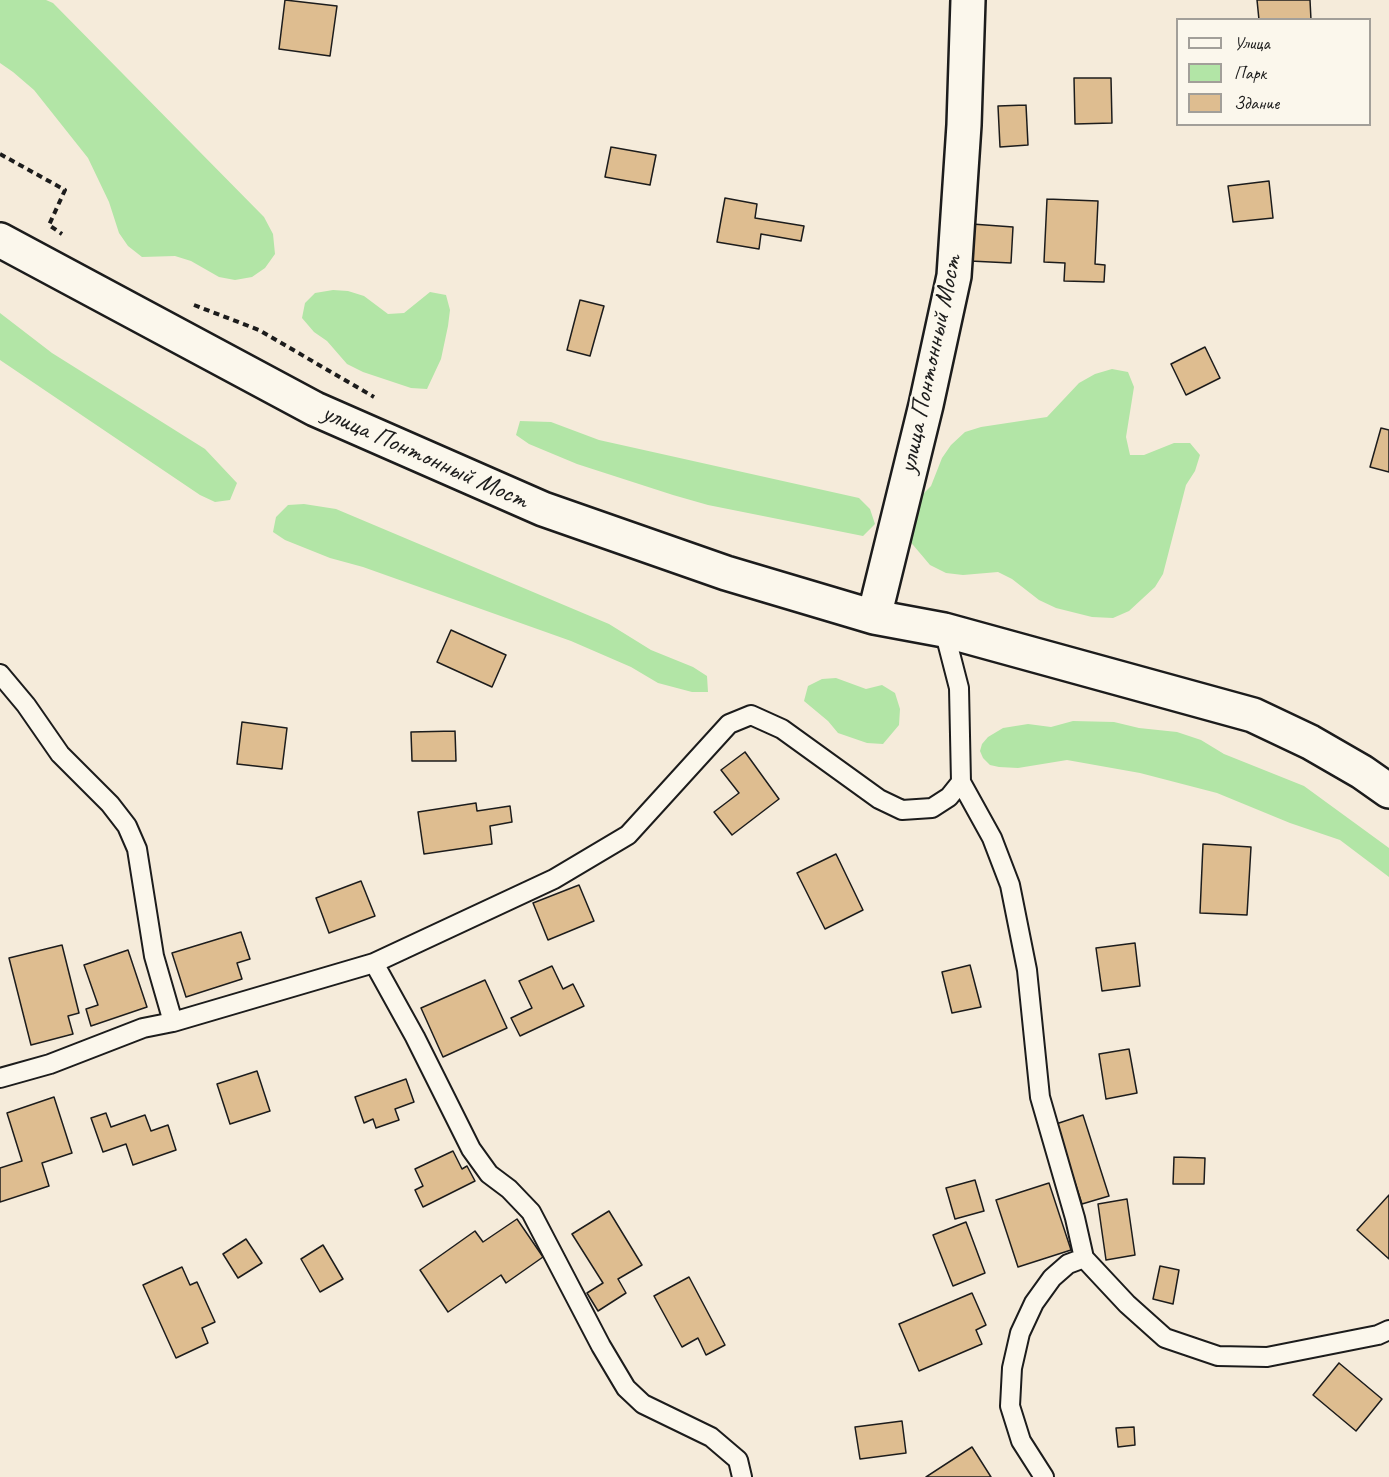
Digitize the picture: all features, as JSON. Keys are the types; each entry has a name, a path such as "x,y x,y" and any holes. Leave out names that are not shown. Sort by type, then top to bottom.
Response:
{"street":[{"name":"улица Понтонный Мост","path":"874,617 923,417 954,276 964,125 968,0"},
{"name":"улица Понтонный Мост","path":"0,240 315,409 543,509 726,573 874,617 944,630 1253,715 1310,742 1362,772 1389,791"}],"lane":[{"path":"944,630 959,688 961,782 992,838 1010,885 1027,970 1040,1097 1075,1218 1083,1258 1127,1304 1165,1338 1218,1356 1267,1357 1378,1335 1389,1330"},
{"path":"0,674 26,705 60,754 110,804 127,826 137,849 154,956 173,1022"},
{"path":"0,1078 50,1064 143,1028 173,1022 374,963 554,879 628,835 729,724 752,715 782,729 879,799 902,810 932,808 948,797 961,782"},
{"path":"374,963 415,1037 471,1149 489,1174 509,1189 531,1212 601,1346 626,1388 643,1404 711,1437 738,1460 742,1477"},
{"path":"1044,1477 1021,1442 1010,1406 1012,1368 1020,1334 1035,1303 1052,1278 1068,1264 1083,1258"}],"path":[{"path":"0,154 65,190 49,225 69,239"},
{"path":"193,304 259,330 380,400"}],"green space":[{"path":"0,0 46,0 53,3 264,217 273,234 275,254 265,268 252,277 235,280 219,277 191,261 175,256 142,257 128,246 119,233 109,202 88,158 34,90 0,63"},
{"path":"333,290 348,291 364,296 388,314 404,313 430,292 446,295 450,310 448,326 441,359 427,389 411,388 363,372 347,364 327,341 314,332 302,318 305,303 315,293"},
{"path":"0,313 52,353 205,449 237,483 230,500 215,502 200,495 0,360"},
{"path":"1112,369 1128,372 1134,387 1126,437 1130,455 1144,455 1174,443 1190,443 1200,455 1195,471 1186,485 1163,574 1155,587 1129,611 1113,618 1092,617 1056,608 1039,600 1012,579 998,572 963,575 946,573 930,565 908,539 908,509 931,486 942,458 951,445 965,432 981,427 1047,417 1079,383 1095,374"},
{"path":"520,421 551,422 599,440 859,498 870,509 875,524 863,536 708,505 673,495 577,464 529,444 516,435"},
{"path":"304,504 336,509 609,624 651,650 693,667 707,676 708,692 692,692 658,683 631,667 571,641 363,567 330,558 285,540 273,532 276,517 288,505"},
{"path":"836,678 866,689 882,685 895,693 900,709 899,725 883,744 867,743 838,733 828,721 804,701 808,686 822,679"},
{"path":"1073,721 1114,722 1139,728 1177,732 1201,740 1224,754 1304,786 1389,848 1389,877 1340,840 1290,823 1217,793 1140,773 1067,760 1018,768 999,767 990,765 980,751 988,737 1003,728 1028,724 1051,727"}],"building":[{"path":"285,0 337,6 330,56 279,49"},
{"path":"1257,0 1310,0 1311,18 1259,18"},
{"path":"1074,78 1111,78 1112,123 1075,124"},
{"path":"1026,105 1028,145 1000,147 998,106"},
{"path":"611,147 656,155 650,185 605,177"},
{"path":"1269,181 1273,218 1233,222 1228,186"},
{"path":"725,198 757,204 755,218 804,226 801,241 761,234 759,249 717,242"},
{"path":"1047,199 1098,201 1095,264 1105,265 1104,282 1064,281 1065,263 1044,262"},
{"path":"972,224 1013,227 1011,263 970,261"},
{"path":"580,300 604,306 590,356 567,350"},
{"path":"1205,347 1220,378 1186,395 1171,364"},
{"path":"1381,428 1389,430 1389,472 1370,467"},
{"path":"451,630 506,655 492,687 437,662"},
{"path":"242,722 287,728 282,769 237,764"},
{"path":"455,731 456,761 412,761 411,732"},
{"path":"745,752 779,799 732,835 714,812 739,793 721,770"},
{"path":"476,803 477,811 510,806 512,822 490,826 492,844 424,854 418,812"},
{"path":"1203,844 1251,847 1247,915 1200,913"},
{"path":"836,854 863,910 825,929 797,873"},
{"path":"361,881 375,916 329,933 316,898"},
{"path":"579,885 594,921 548,940 533,903"},
{"path":"241,932 250,959 237,963 242,979 186,997 172,953"},
{"path":"1135,943 1140,986 1102,991 1096,948"},
{"path":"62,945 79,1013 68,1016 73,1034 31,1045 9,958"},
{"path":"128,950 147,1007 91,1026 86,1009 98,1005 84,965"},
{"path":"970,965 981,1007 952,1013 942,972"},
{"path":"552,966 563,989 573,984 584,1006 520,1036 511,1018 532,1008 519,981"},
{"path":"485,980 507,1028 443,1057 421,1008"},
{"path":"1129,1049 1137,1093 1106,1099 1099,1054"},
{"path":"257,1071 270,1111 230,1124 217,1084"},
{"path":"406,1079 414,1102 395,1109 399,1120 376,1128 373,1119 364,1123 355,1097"},
{"path":"54,1097 72,1153 42,1163 49,1186 0,1202 0,1168 22,1161 7,1113"},
{"path":"106,1113 111,1127 145,1115 151,1131 168,1125 176,1150 133,1165 126,1144 103,1152 91,1118"},
{"path":"1083,1115 1109,1196 1082,1204 1056,1124"},
{"path":"453,1151 462,1169 467,1166 475,1181 423,1207 415,1190 423,1186 415,1169"},
{"path":"1174,1157 1205,1158 1204,1184 1173,1184"},
{"path":"975,1180 984,1211 955,1219 946,1188"},
{"path":"1049,1183 1071,1250 1018,1267 996,1200"},
{"path":"1389,1195 1389,1259 1357,1230"},
{"path":"1127,1199 1135,1255 1106,1260 1098,1204"},
{"path":"609,1211 642,1265 618,1279 626,1293 598,1311 587,1293 603,1283 572,1234"},
{"path":"517,1219 543,1257 506,1283 501,1275 448,1312 420,1270 475,1231 483,1242"},
{"path":"966,1222 985,1273 953,1286 933,1235"},
{"path":"246,1239 262,1263 238,1278 223,1254"},
{"path":"323,1245 343,1279 320,1292 301,1259"},
{"path":"1160,1266 1179,1270 1173,1304 1153,1299"},
{"path":"182,1267 190,1285 197,1282 215,1322 202,1328 208,1343 176,1358 143,1285"},
{"path":"689,1277 725,1345 706,1355 698,1338 682,1347 654,1296"},
{"path":"972,1293 986,1325 976,1330 982,1344 919,1371 899,1324"},
{"path":"1339,1363 1382,1399 1356,1431 1313,1395"},
{"path":"902,1421 906,1453 860,1459 855,1427"},
{"path":"1134,1427 1135,1445 1118,1447 1116,1428"},
{"path":"972,1447 991,1477 926,1477"}]}
